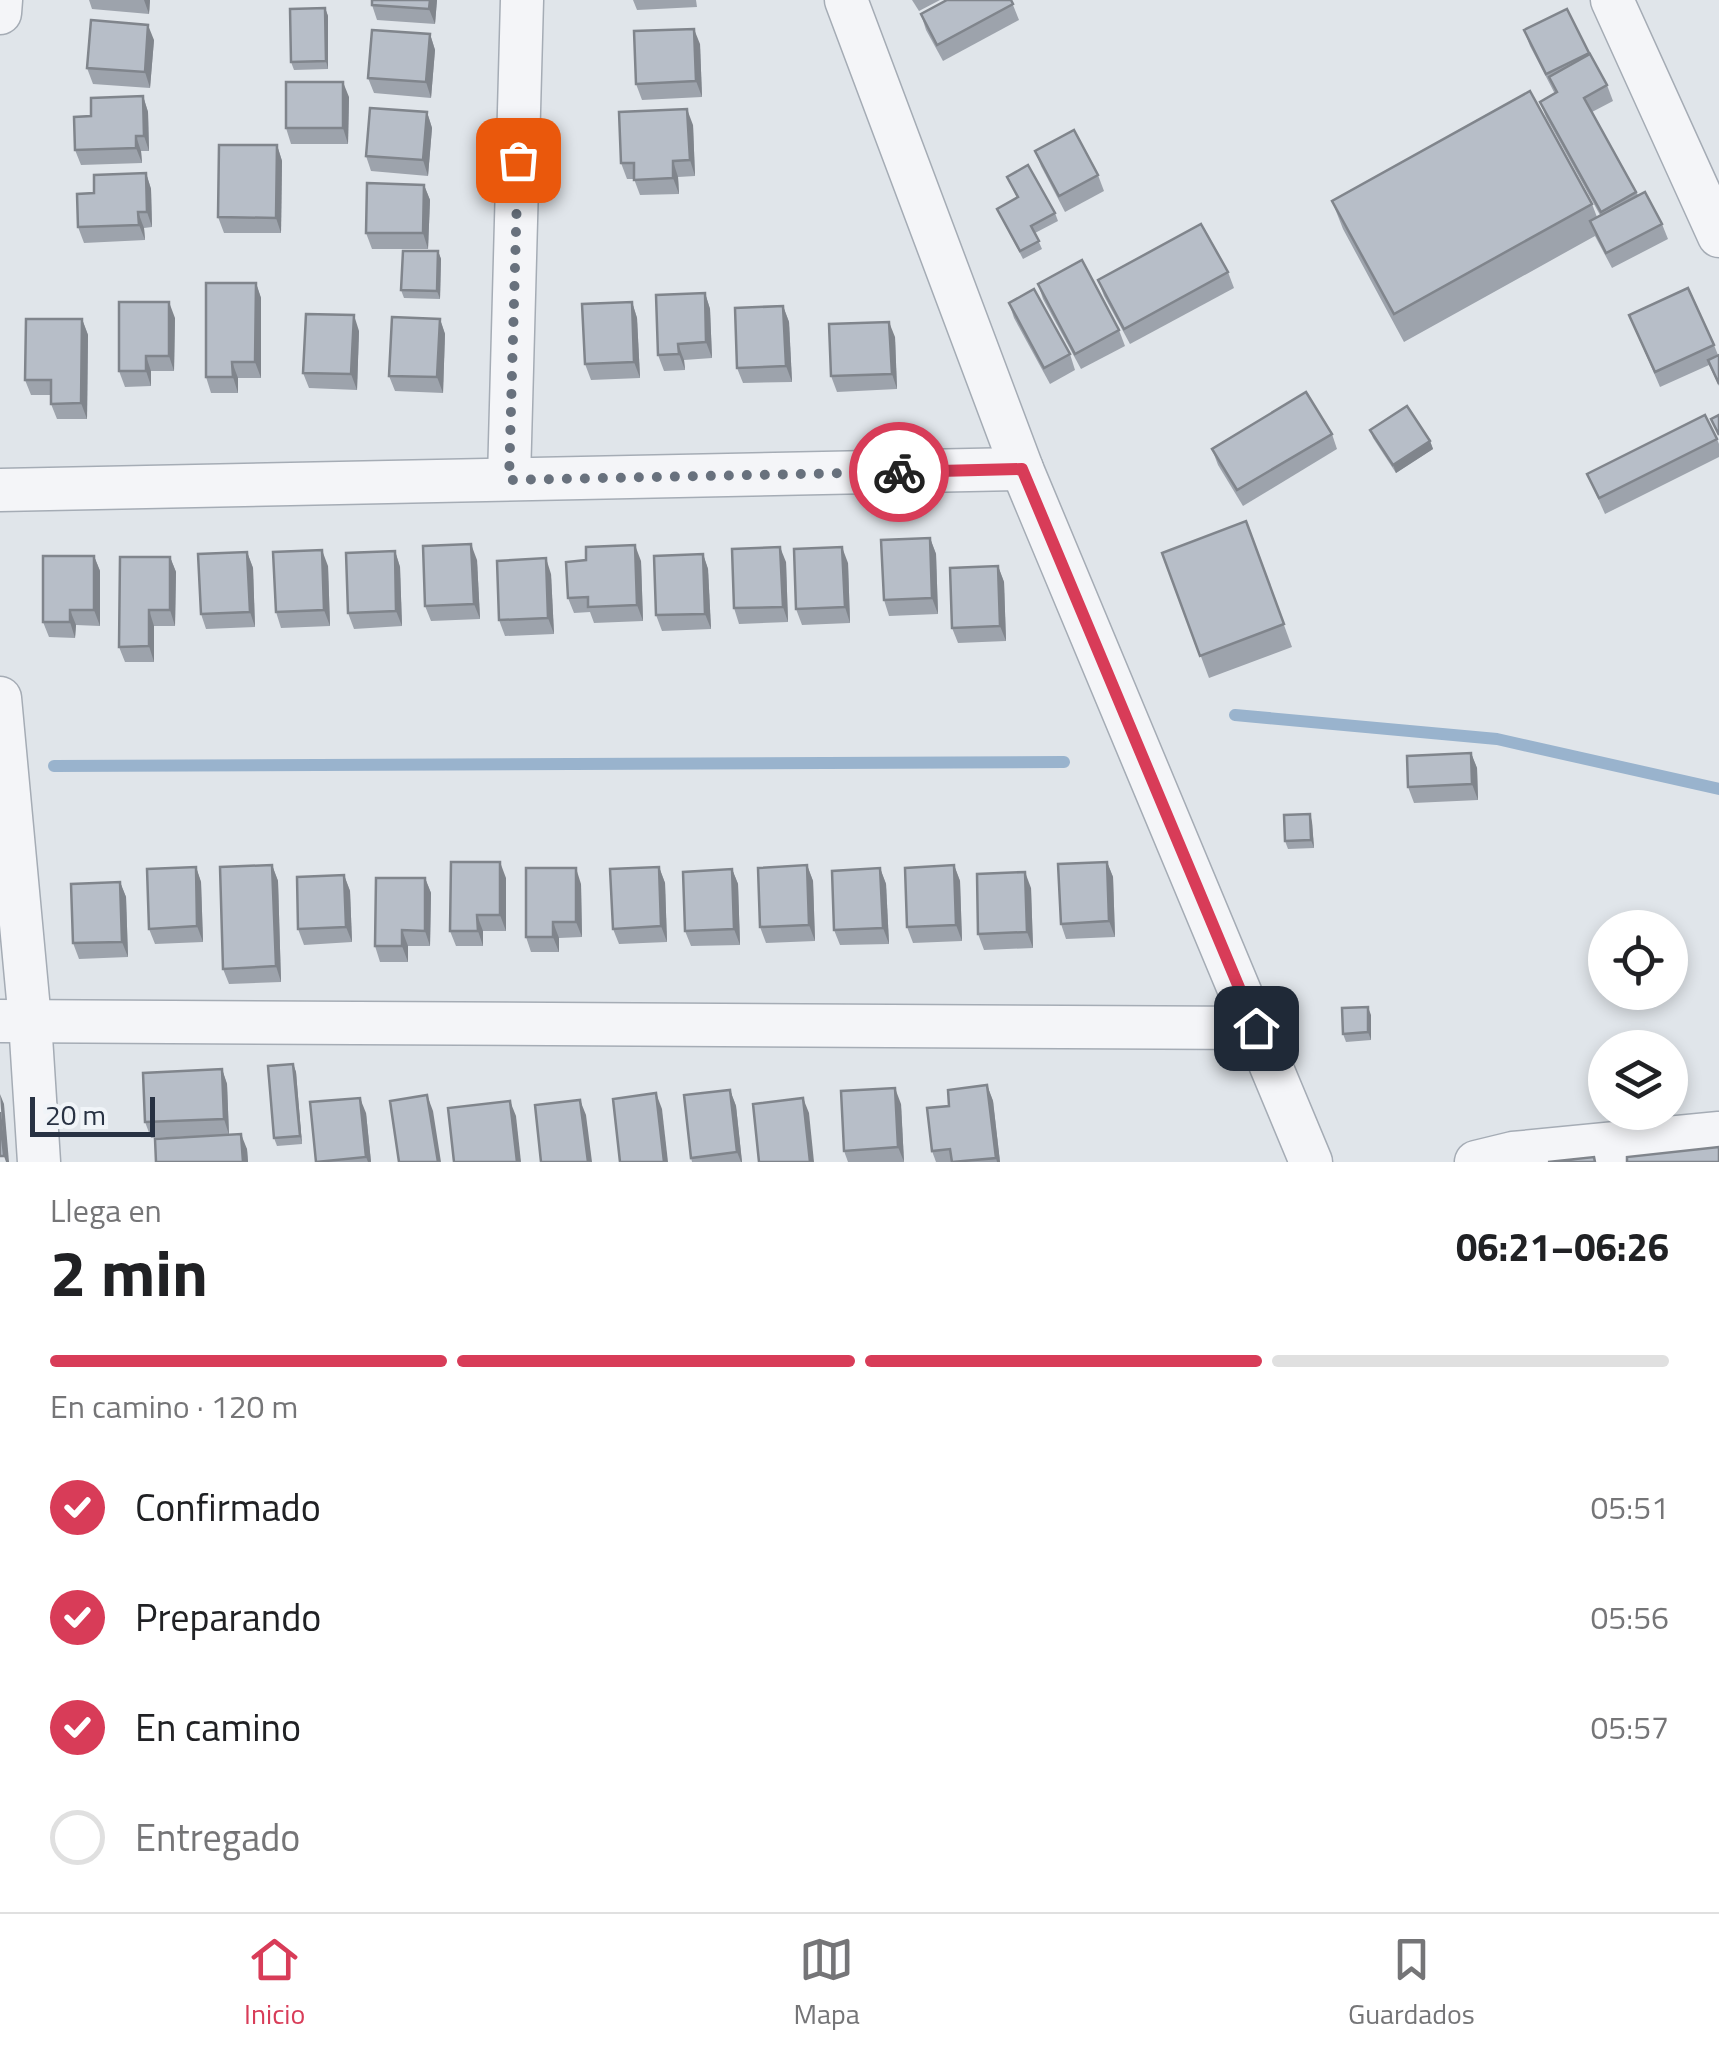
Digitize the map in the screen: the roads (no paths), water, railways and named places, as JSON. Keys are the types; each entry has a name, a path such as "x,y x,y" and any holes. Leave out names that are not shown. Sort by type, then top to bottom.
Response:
{"street":[{"path":"0,0 0,13"},
{"path":"509,480 522,0"},
{"path":"846,0 1022,469 1311,1162"},
{"path":"1612,0 1719,236"},
{"path":"0,490 1022,469"},
{"path":"0,698 15,1021 39,1162"},
{"path":"15,1021 1256,1028"},
{"path":"1476,1162 1512,1154 1719,1133"}],"waterway":[{"path":"1235,715 1497,739 1719,789"},
{"path":"54,766 1064,762"}]}
